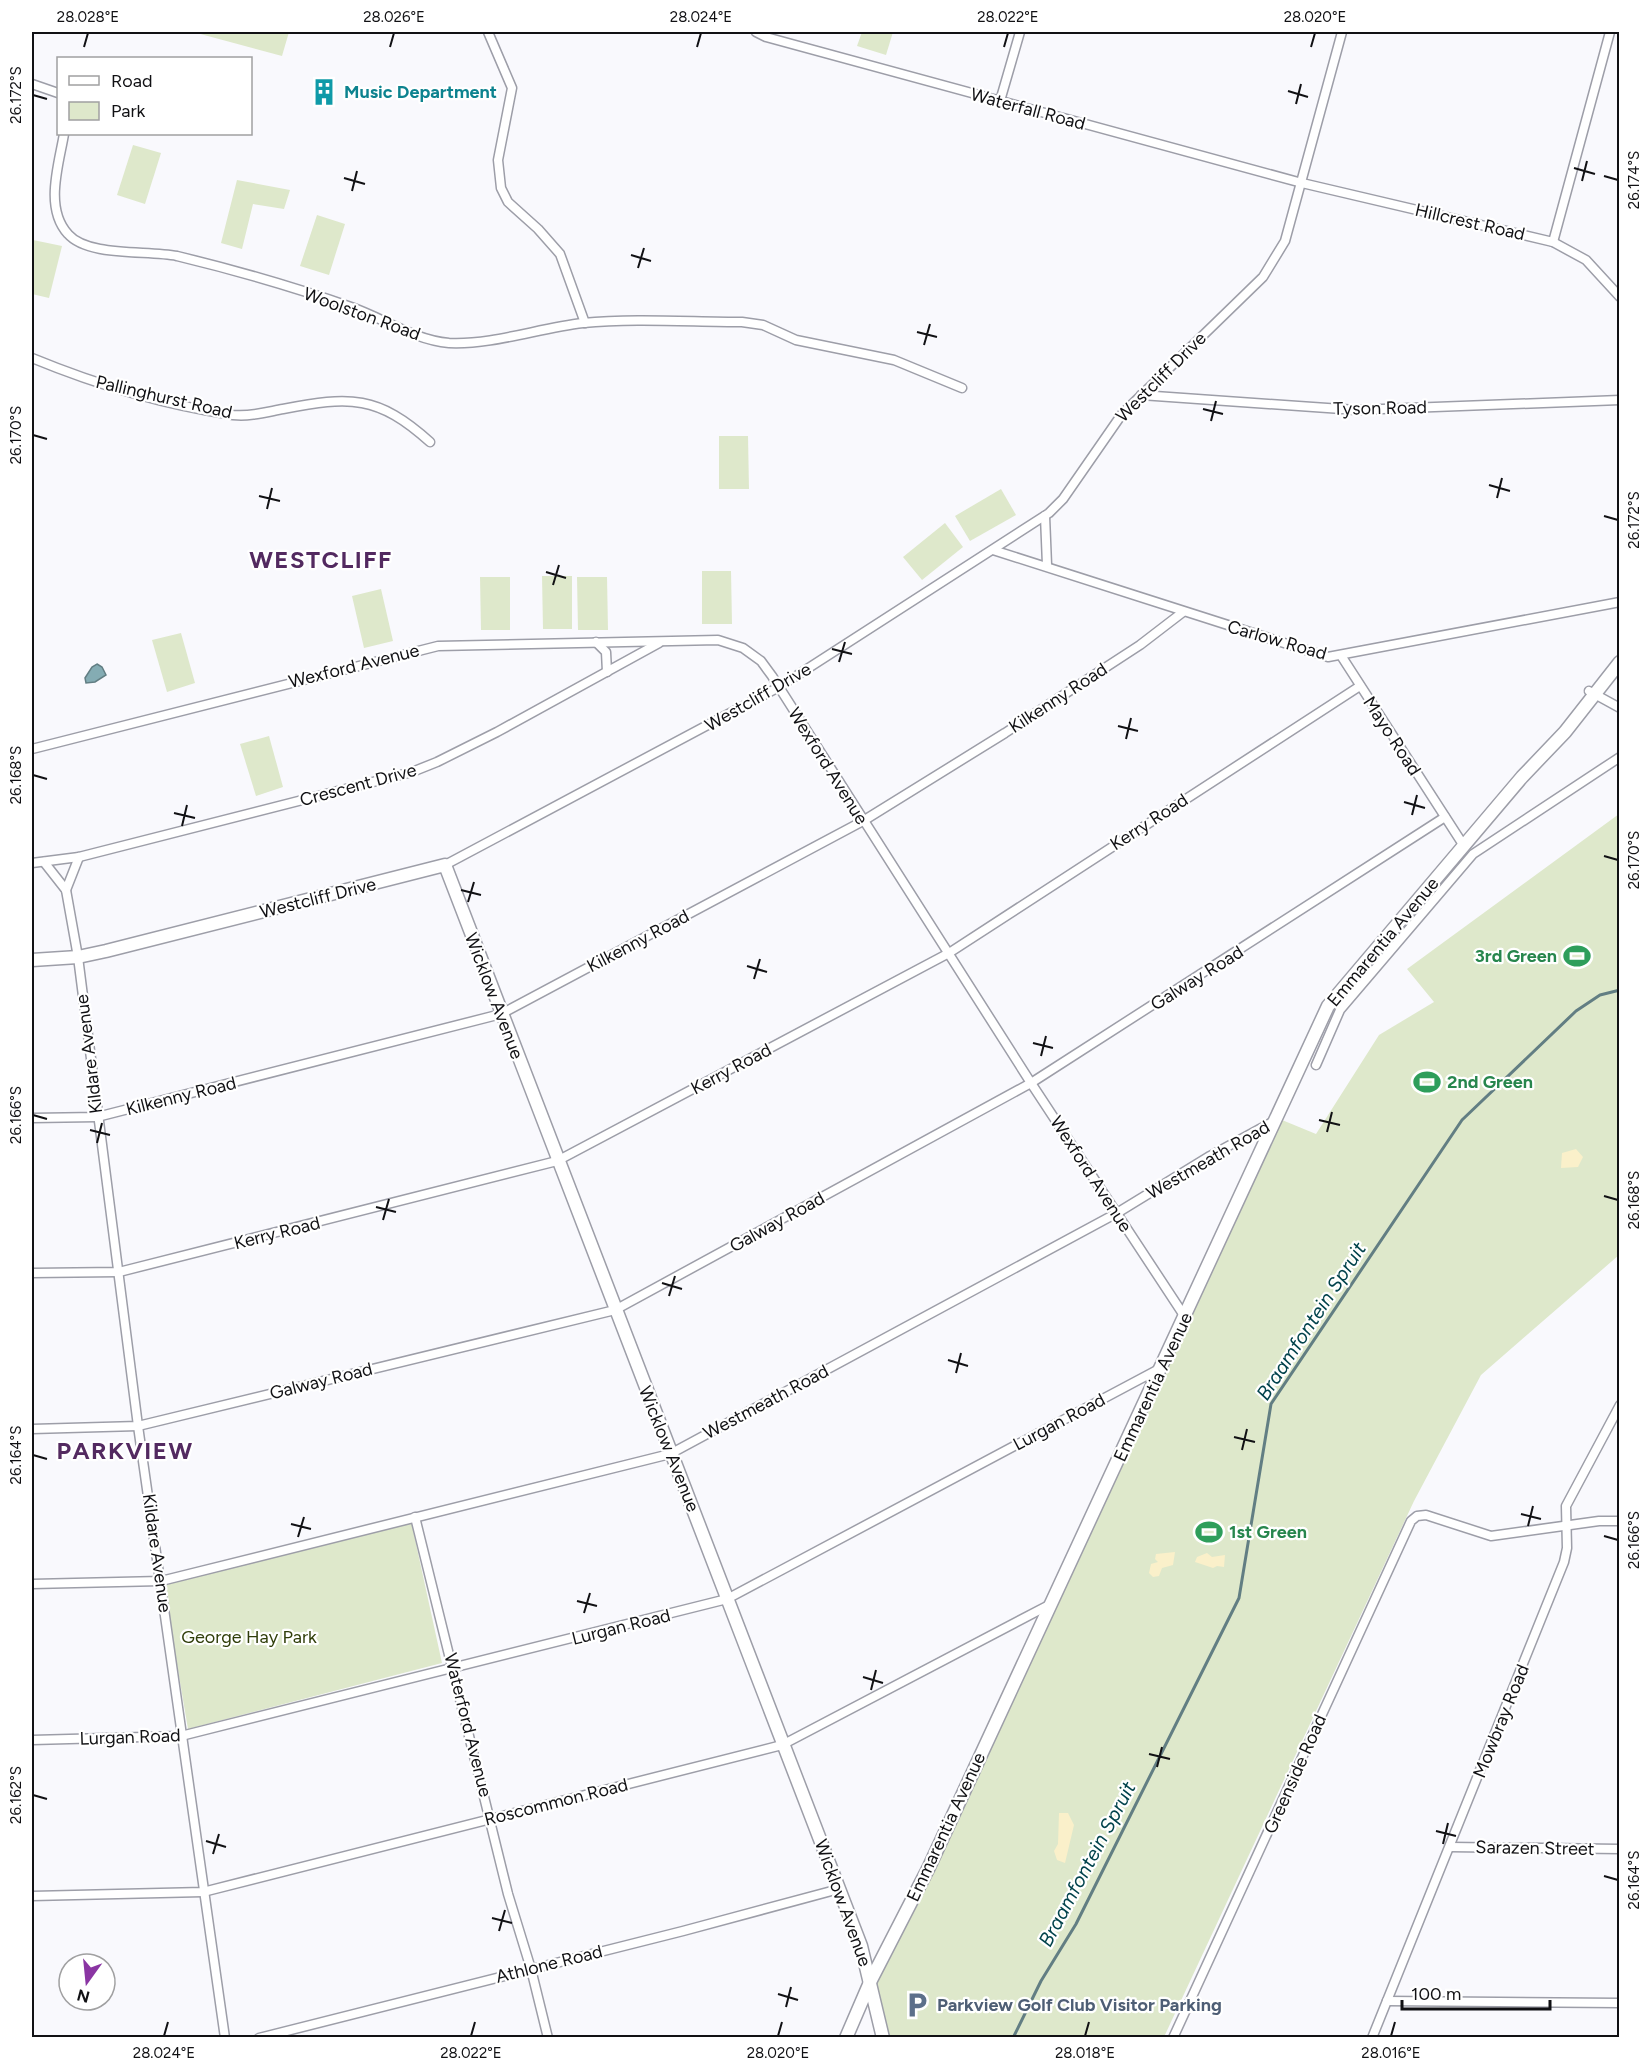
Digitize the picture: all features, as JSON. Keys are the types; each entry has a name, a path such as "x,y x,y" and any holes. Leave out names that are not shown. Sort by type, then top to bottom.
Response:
{"street":[{"path":"488,32 512,88 498,160 501,188 508,202 550,241 560,254 585,323"},
{"name":"Waterfall Road","path":"756,32 766,37 1302,183"},
{"path":"1000,101 1020,32"},
{"name":"Westcliff Drive","path":"32,960 78,957 445,865 779,687 1045,516 1062,499 1122,414 1263,277 1285,241 1342,32"},
{"path":"1553,242 1610,32"},
{"path":"32,84 57,93"},
{"name":"Woolston Road","path":"64,135 55,187 56,211 64,230 82,245 164,254 198,262 350,307 401,329 442,342 483,340 585,323 742,322 768,327 796,340 894,360 962,388"},
{"name":"Hillcrest Road","path":"1302,183 1553,242 1593,266 1620,297"},
{"name":"Pallinghurst Road","path":"32,358 111,387 236,415 321,402 355,401 375,405 404,418 430,442"},
{"name":"Tyson Road","path":"1142,395 1356,410 1620,400"},
{"path":"1045,516 1047,565"},
{"name":"Carlow Road","path":"993,550 1047,565 1309,653 1342,657 1620,602"},
{"name":"Kilkenny Road","path":"32,1118 97,1117 501,1014 863,821 1005,733 1140,645 1183,612"},
{"name":"Wexford Avenue","path":"32,749 428,648 464,644 660,643 718,640 738,645 761,661 779,687 1031,1083 1185,1317"},
{"path":"596,642 606,652 607,672"},
{"name":"Crescent Drive","path":"32,863 79,856 412,772 442,760 660,643"},
{"name":"Mayo Road","path":"1342,657 1464,846"},
{"name":"Emmarentia Avenue","path":"846,2037 871,1980 929,1867 1333,999 1522,777 1534,767 1592,693 1620,662"},
{"name":"Kerry Road","path":"32,1273 119,1272 557,1161 949,952 1360,686"},
{"path":"1592,693 1620,708"},
{"path":"1316,1065 1340,1010 1369,979 1473,854 1620,757"},
{"name":"Galway Road","path":"32,1429 138,1426 615,1310 1031,1083 1445,818"},
{"path":"66,890 79,856"},
{"name":"Kildare Avenue","path":"44,862 66,890 78,957 138,1426 225,2037"},
{"name":"Wicklow Avenue","path":"445,865 861,1946 871,1980 882,2037"},
{"name":"Westmeath Road","path":"32,1584 161,1581 670,1454 1117,1213 1210,1156 1276,1120"},
{"name":"Lurgan Road","path":"32,1740 181,1736 453,1666 579,1638 727,1599 1162,1367"},
{"name":"Mowbray Road","path":"1372,2037 1564,1562 1567,1548 1565,1525 1570,1498 1620,1405"},
{"name":"Greenside Road","path":"1173,2037 1232,1912 1402,1534 1411,1521 1420,1515 1491,1536 1565,1525"},
{"name":"Waterford Avenue","path":"415,1517 508,1894 531,1969 548,2037"},
{"path":"1565,1525 1620,1521"},
{"name":"Roscommon Road","path":"32,1896 203,1892 782,1745 1050,1605"},
{"name":"Sarazen Street","path":"1450,1847 1620,1849"},
{"name":"Athlone Road","path":"259,2037 839,1889"},
{"path":"1388,2001 1620,2003"}],"green space":[{"path":"193,32 289,32 282,56"},
{"path":"862,32 893,32 886,55 857,46"},
{"path":"133,145 161,153 145,204 117,195"},
{"path":"237,180 290,190 284,209 253,204 242,249 221,243"},
{"path":"317,215 345,224 329,275 300,266"},
{"path":"33,240 62,246 49,298 32,294"},
{"path":"719,436 748,436 749,489 719,489"},
{"path":"1001,489 1016,515 970,541 955,516"},
{"path":"945,523 963,547 922,580 903,557"},
{"path":"702,571 731,571 732,624 702,624"},
{"path":"542,576 572,576 572,629 543,629"},
{"path":"480,577 510,577 510,630 481,630"},
{"path":"577,577 607,577 608,630 578,630"},
{"path":"381,589 393,641 364,648 352,596"},
{"path":"181,633 195,683 167,692 152,640"},
{"path":"269,736 283,787 256,796 240,744"},
{"path":"1619,814 1619,1255 1481,1375 1414,1501 1164,2037 886,2037 871,1980 1185,1317 1282,1120 1316,1134 1379,1035 1434,1002 1407,969"},
{"name":"George Hay Park","path":"411,1521 442,1663 188,1729 163,1582"}],"sand":[{"path":"1576,1149 1583,1157 1578,1167 1561,1168 1562,1153"},
{"path":"1175,1552 1173,1565 1162,1568 1159,1576 1153,1577 1149,1573 1151,1564 1158,1562 1155,1559 1156,1554"},
{"path":"1207,1553 1212,1557 1225,1555 1224,1567 1213,1568 1195,1562 1197,1557"},
{"path":"1059,1813 1068,1813 1074,1825 1065,1863 1057,1860 1054,1851 1058,1844"}],"water":[{"path":"97,664 102,667 106,675 95,682 86,683 85,678 92,667"}],"waterway":[{"name":"Braamfontein Spruit","path":"1013,2038 1041,1981 1076,1924 1239,1598 1271,1404 1462,1120 1576,1011 1600,995 1620,990"}],"place":[{"name":"Music Department","path":"324,92"},
{"name":"3rd Green","path":"1577,956"},
{"name":"2nd Green","path":"1427,1082"},
{"name":"1st Green","path":"1209,1532"},
{"name":"Parkview Golf Club Visitor Parking","path":"917,2005"}],"district":[{"name":"WESTCLIFF","path":"321,560"},
{"name":"PARKVIEW","path":"125,1451"}]}
